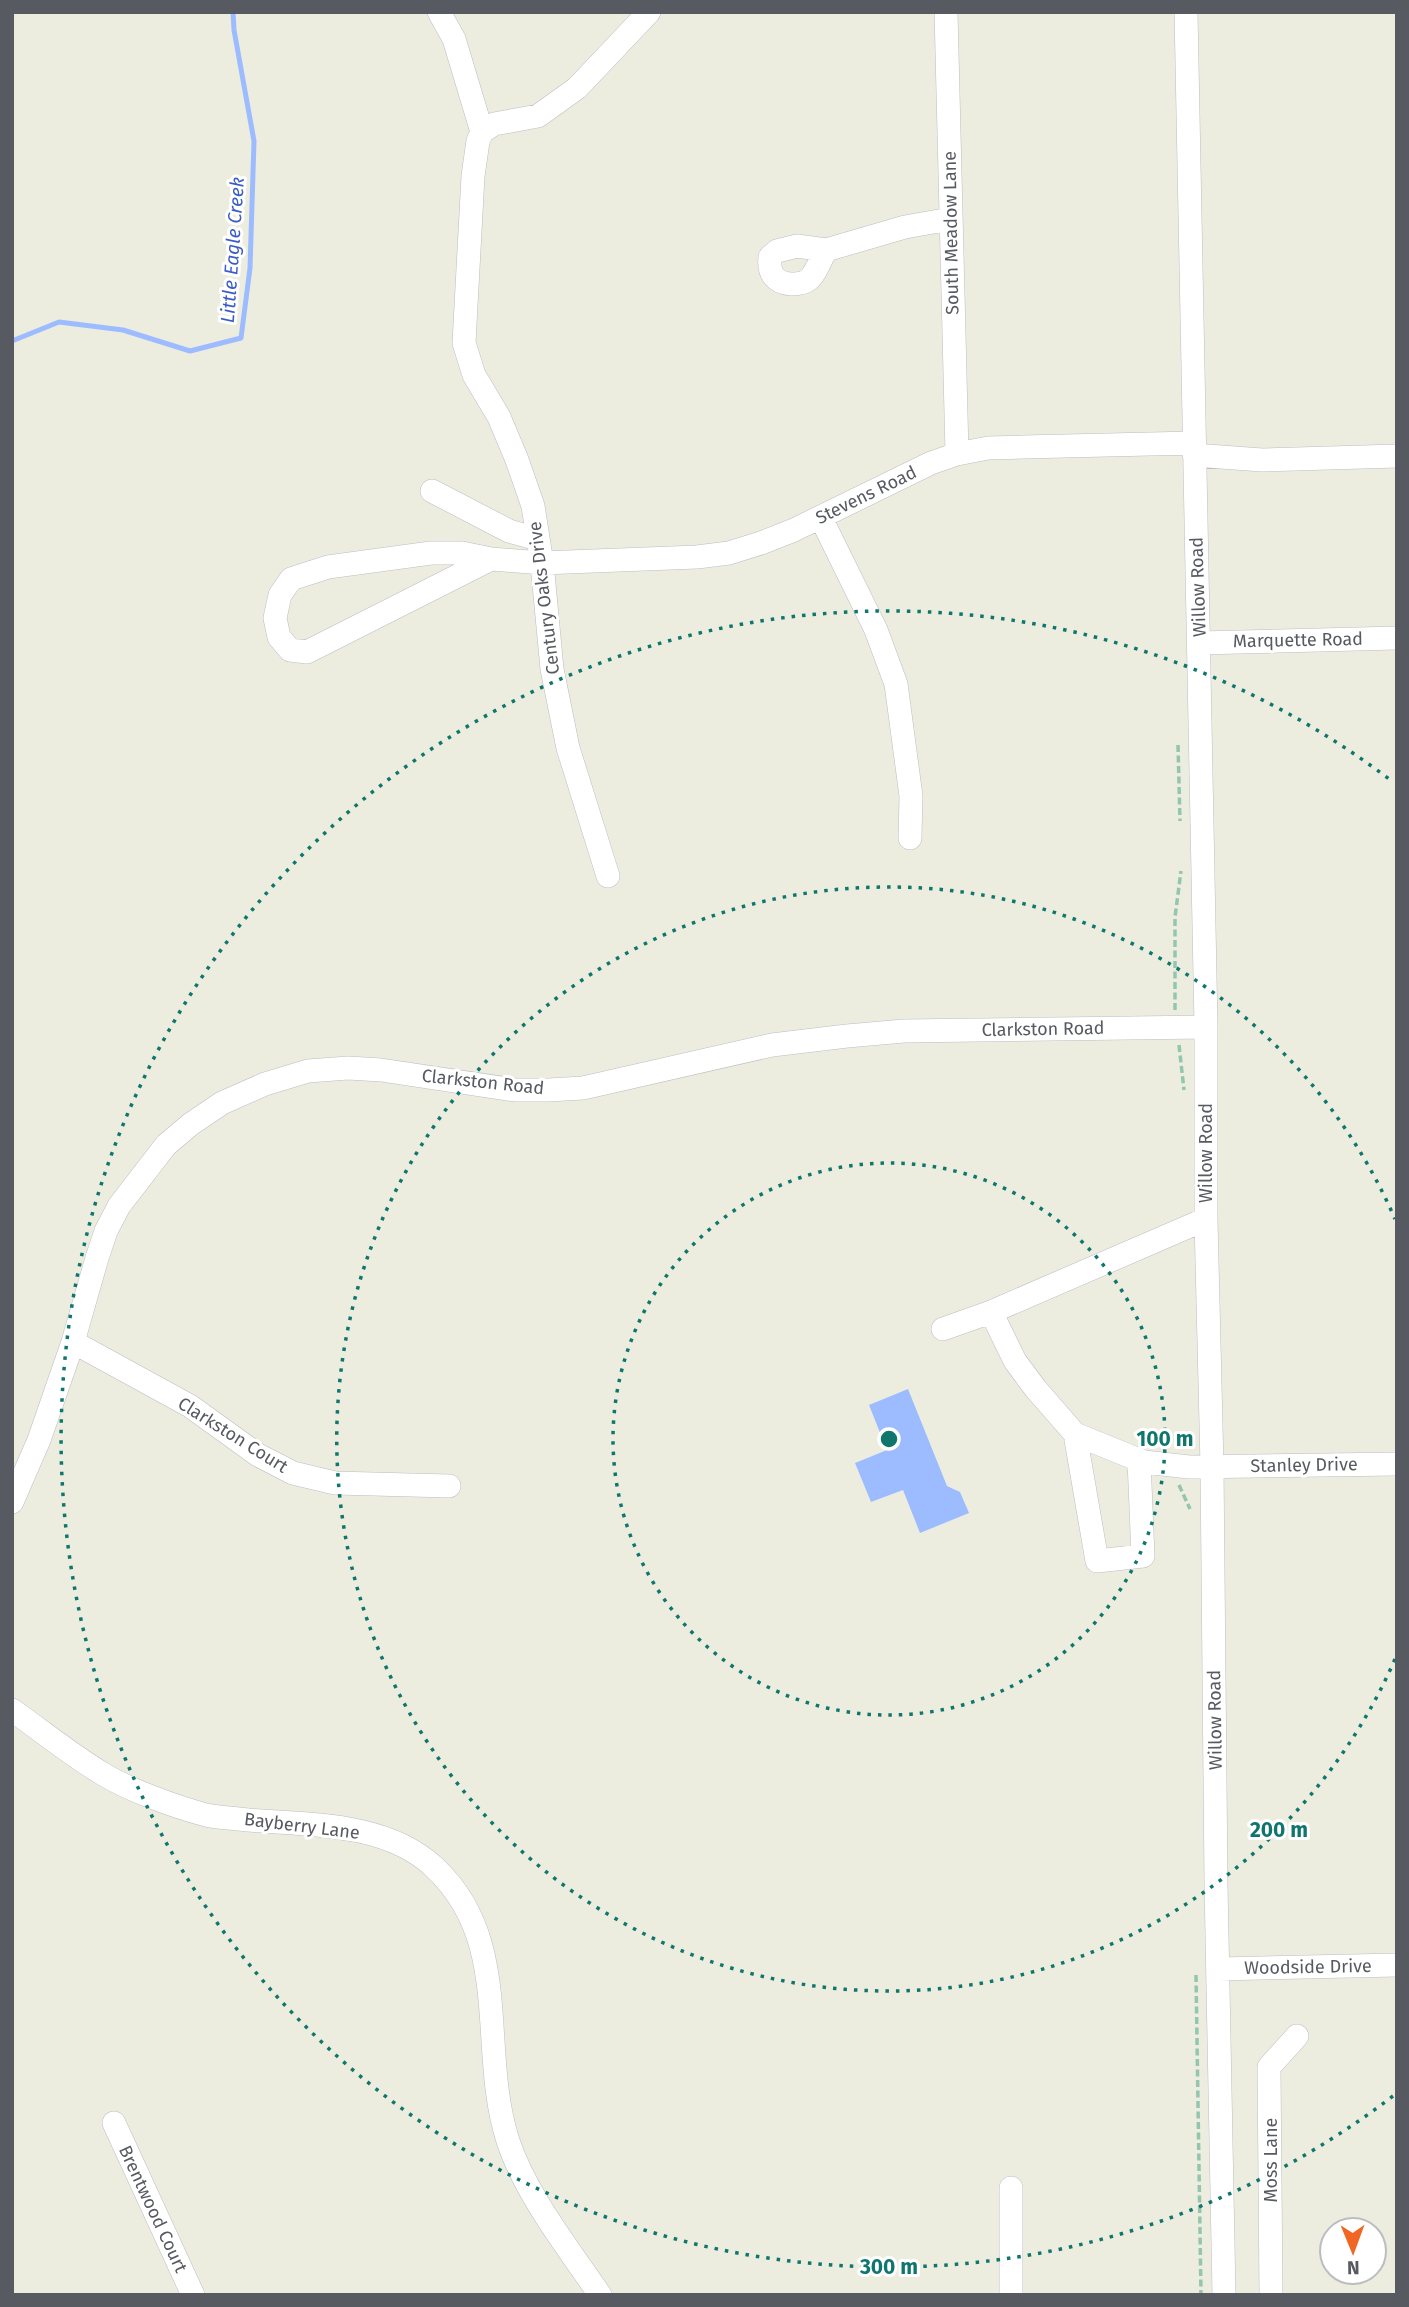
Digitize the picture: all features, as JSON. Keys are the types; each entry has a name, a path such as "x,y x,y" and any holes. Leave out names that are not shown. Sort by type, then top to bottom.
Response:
{"street":[{"path":"439,12 454,39 488,128 538,116 577,88 649,12"},
{"name":"South Meadow Lane","path":"946,12 957,454"},
{"name":"Willow Road","path":"1185,12 1206,1027 1206,1219 1224,2295"},
{"name":"Century Oaks Drive","path":"488,128 478,141 473,176 464,343 474,375 499,417 533,506 542,563 552,668 568,748 608,876"},
{"path":"826,250 905,227 950,219"},
{"name":"Stevens Road","path":"491,559 307,652 290,650 279,637 275,618 280,595 291,579 328,567 431,553 462,552 491,559 542,563 697,557 729,553 821,518 931,463 957,454 1012,447 1194,449 1262,460 1397,457"},
{"path":"432,491 509,531 538,539"},
{"path":"821,518 876,629 896,684 911,796 910,838"},
{"name":"Marquette Road","path":"1199,643 1397,638"},
{"name":"Clarkston Road","path":"12,1503 39,1440 73,1342 106,1231 119,1206 166,1145 191,1124 222,1103 265,1084 308,1071 348,1068 381,1070 515,1090 583,1088 772,1045 847,1036 904,1031 1206,1027"},
{"path":"943,1329 992,1312 1206,1219"},
{"path":"992,1312 1015,1361 1075,1434 1097,1562 1143,1556 1139,1460"},
{"name":"Clarkston Court","path":"73,1342 190,1406 258,1455 293,1473 335,1483 449,1486"},
{"name":"Stanley Drive","path":"1075,1434 1144,1462 1189,1467 1397,1464"},
{"name":"Bayberry Lane","path":"12,1710 104,1775 166,1801 208,1816 353,1830 385,1838 414,1852 434,1866 452,1886 469,1912 480,1937 488,1970 497,2088 508,2141 534,2194 600,2295"},
{"name":"Woodside Drive","path":"1219,1969 1397,1965"},
{"name":"Moss Lane","path":"1271,2295 1269,2067 1297,2036"},
{"name":"Brentwood Court","path":"114,2123 193,2295"},
{"path":"1011,2295 1012,2188"}],"water":[{"path":"908,1389 947,1486 960,1492 969,1513 920,1533 903,1490 871,1502 855,1463 887,1450 869,1405"}],"waterway":[{"name":"Little Eagle Creek","path":"12,341 59,322 123,330 190,351 241,338 250,268 254,141 233,12"}]}
